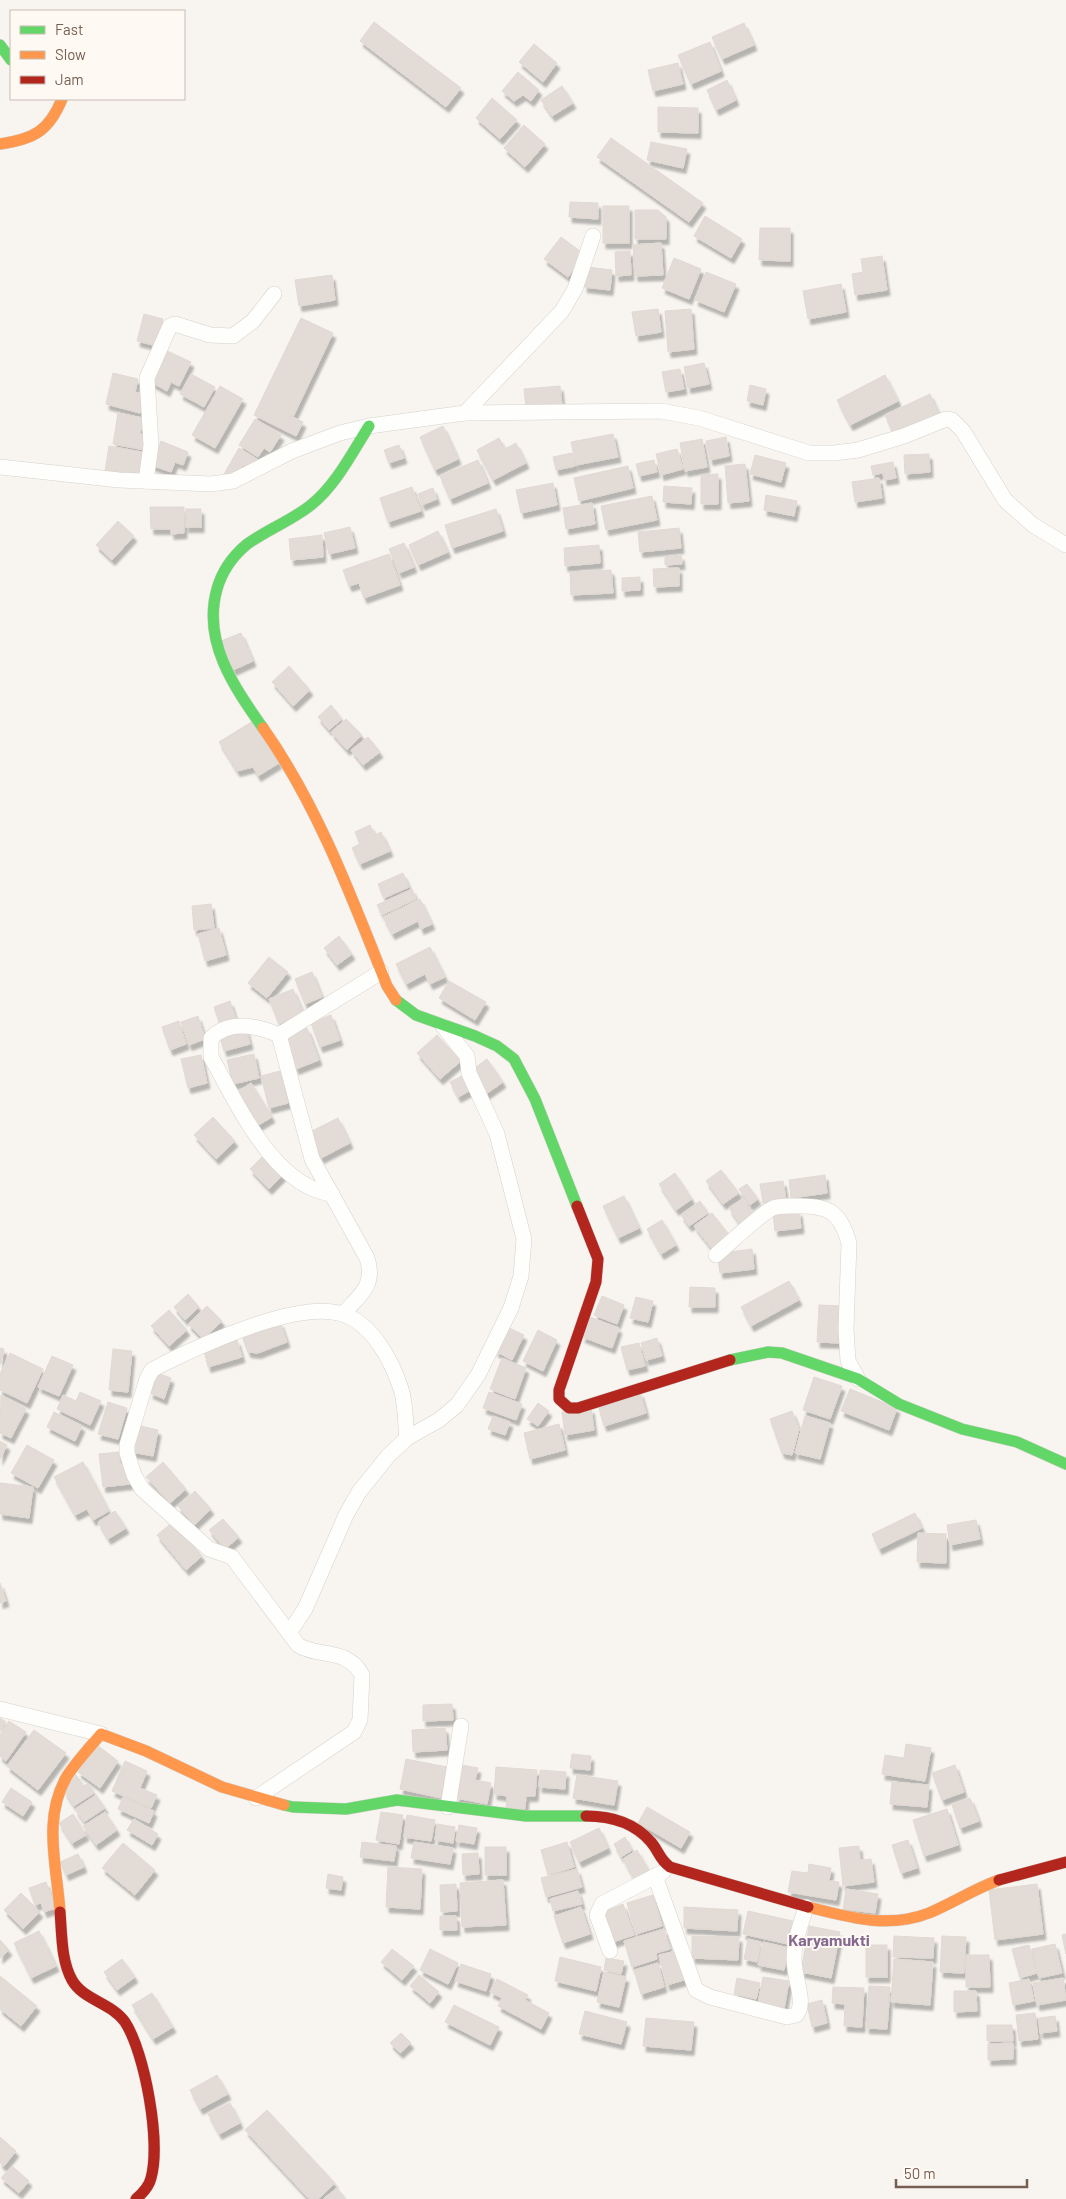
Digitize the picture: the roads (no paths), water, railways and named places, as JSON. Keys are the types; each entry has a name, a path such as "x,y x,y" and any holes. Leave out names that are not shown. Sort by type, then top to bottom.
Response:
{"street":[{"path":"0,45 10,59"},
{"path":"0,144 28,139 42,132 54,118 62,100"},
{"path":"465,413 562,310 575,289 594,236"},
{"path":"146,481 151,445 147,378 170,326 175,324 210,335 233,336 254,321 274,294"},
{"path":"0,467 74,476 212,484 233,481 313,442 368,426 465,413 661,411 699,418 809,453 834,453 858,450 904,436 939,421 952,420 963,431 968,443 1005,500 1033,525 1066,545"},
{"path":"368,426 330,483 312,505 247,544 228,564 219,584 214,604 213,626 223,661 249,708 291,770 319,825 381,972 397,1002 416,1015 497,1046 514,1059 535,1099 598,1259 596,1282 559,1390 559,1399 569,1408 578,1408 718,1364 768,1352 782,1353 858,1379 908,1408 962,1429 1016,1442 1066,1464"},
{"path":"278,1035 381,972"},
{"path":"278,1035 249,1025 231,1028 216,1033 212,1038 211,1057 262,1145 268,1152 300,1183 314,1191 332,1194"},
{"path":"289,1633 305,1609 346,1515 359,1492 388,1456 407,1438 439,1420 457,1405 482,1366 511,1308 521,1276 524,1239 497,1134 469,1073 467,1056 443,1025"},
{"path":"278,1035 312,1159 367,1258 371,1270 366,1288 343,1314"},
{"path":"716,1255 773,1208 818,1205 829,1209 838,1217 846,1230 850,1243 846,1329 848,1361 858,1379"},
{"path":"256,1798 349,1736 358,1726 360,1720 363,1680 360,1671 346,1659 326,1652 304,1649 298,1645 232,1557 209,1549 142,1489 134,1475 127,1453 127,1445 147,1379 152,1370 255,1326 298,1313 327,1310 343,1314 360,1323 376,1340 401,1390 407,1438"},
{"path":"0,1709 101,1734 146,1751 222,1787 256,1798 302,1807 346,1809 397,1800 526,1816 603,1816 631,1825 652,1843 661,1860 670,1867 862,1921 886,1922 909,1920 928,1914 985,1885 1032,1869 1066,1862"},
{"path":"448,1807 461,1726"},
{"path":"101,1734 68,1773 55,1806 52,1839 61,1932 68,1971 73,1982 83,1992 110,2008 124,2021 133,2040 141,2065 151,2108 154,2158 152,2175 145,2191 136,2199"},
{"path":"610,1951 597,1915 598,1909 602,1904 670,1867"},
{"path":"654,1876 696,1990 710,1997 787,2017 796,2015 800,2007 794,1947 806,1906"}],"district":[{"name":"Karyamukti","path":"829,1940"}]}
